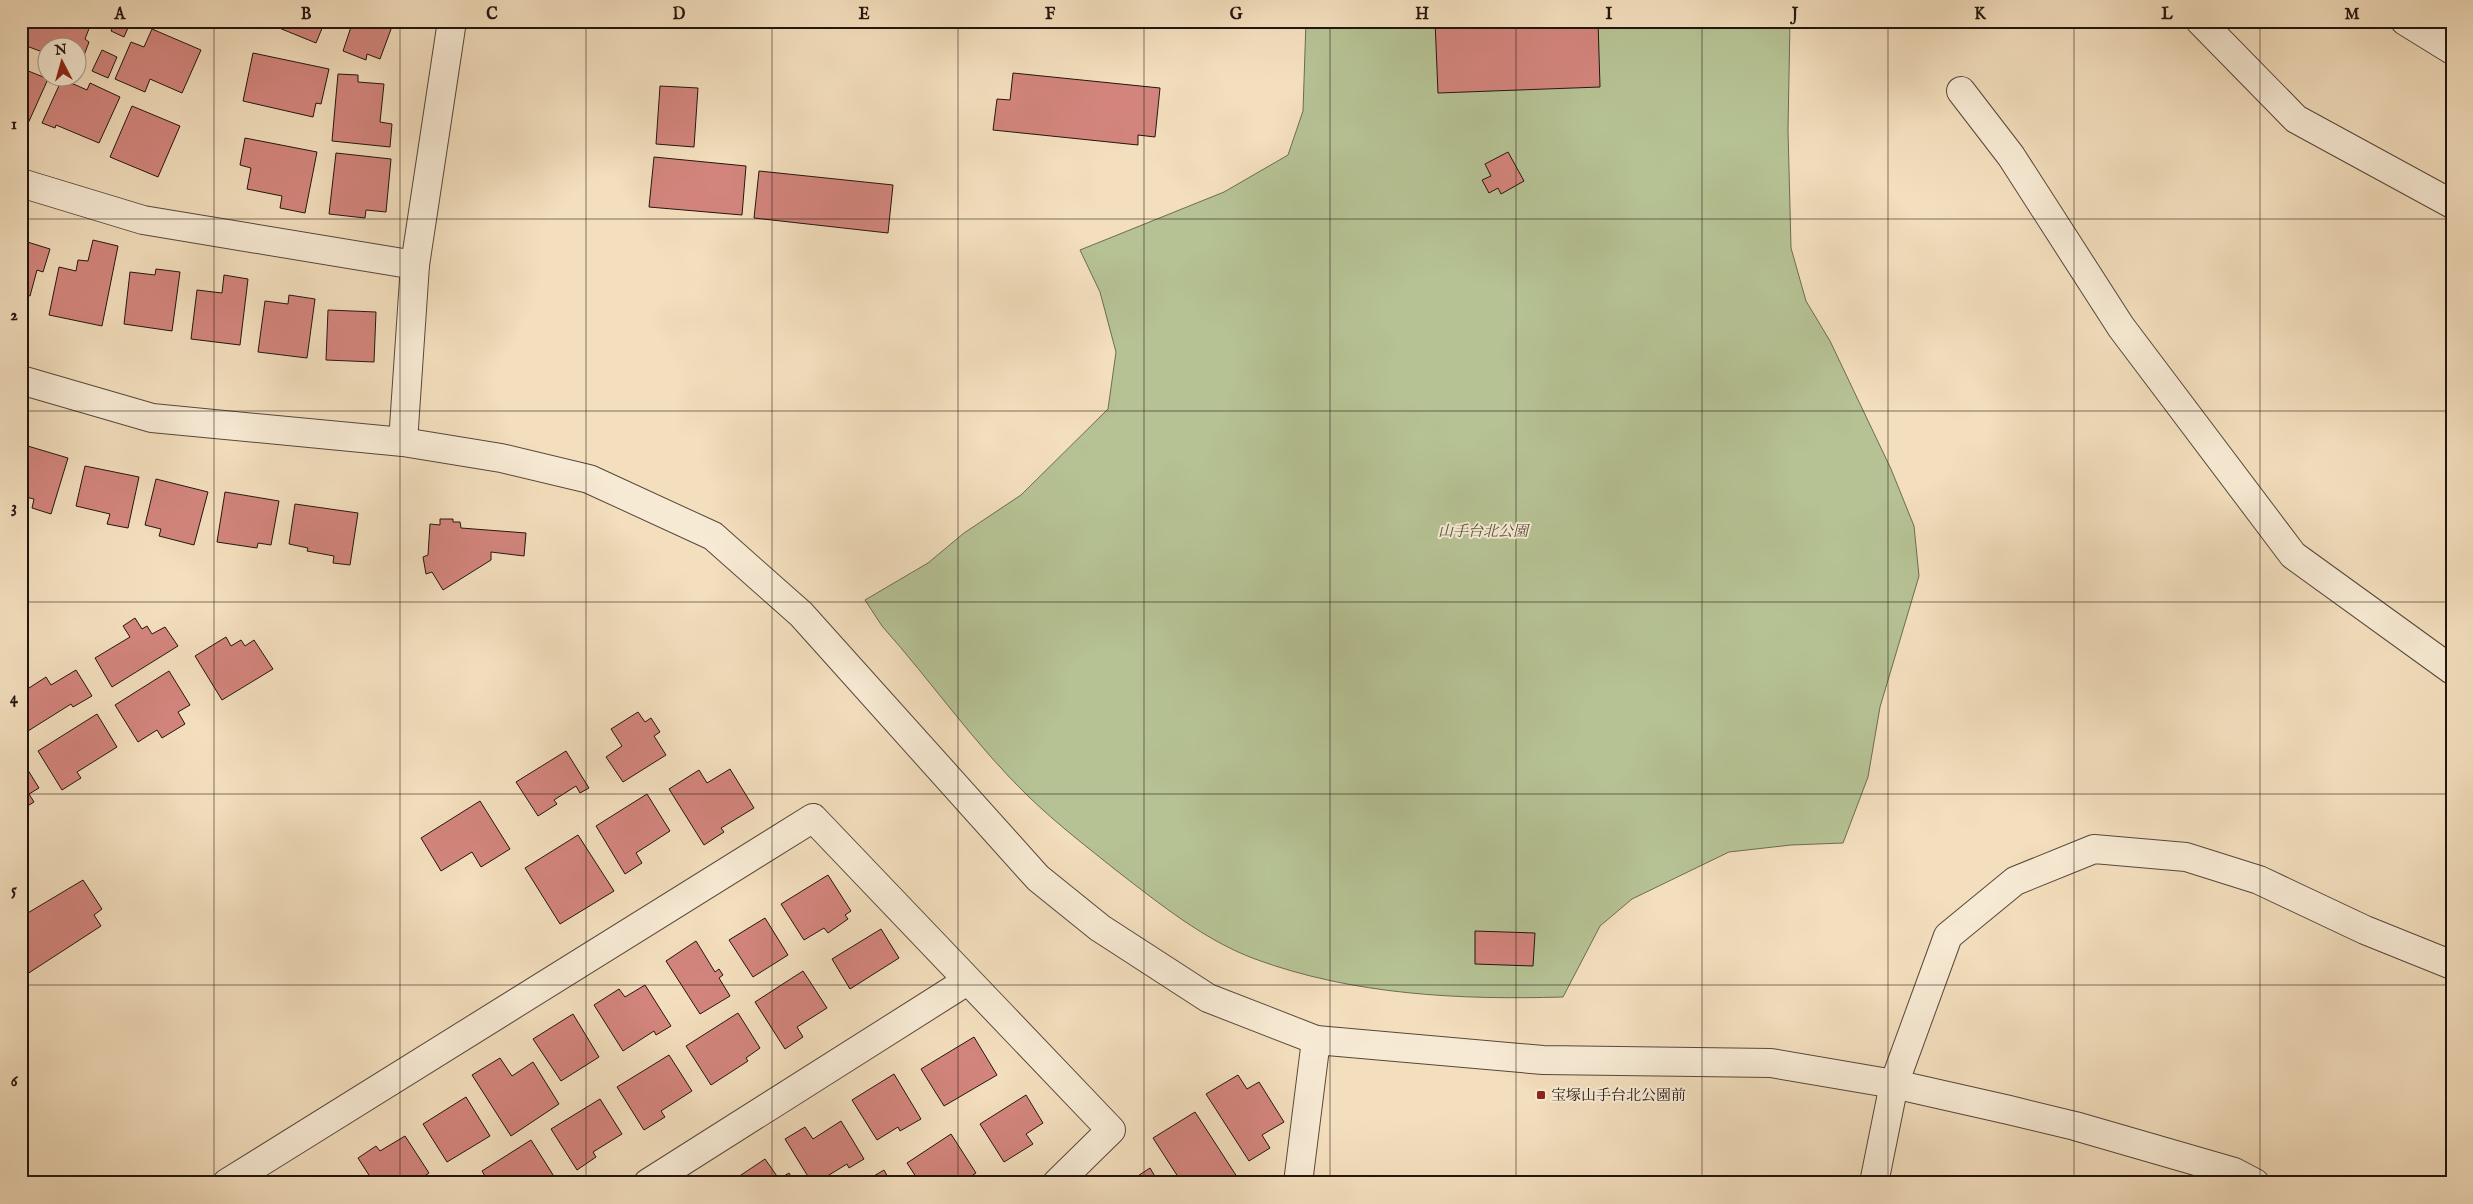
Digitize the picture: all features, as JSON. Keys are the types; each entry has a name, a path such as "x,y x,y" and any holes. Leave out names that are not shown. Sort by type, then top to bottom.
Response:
{"street":[{"path":"404,442 415,265 452,21"},
{"path":"2200,21 2296,119 2452,204"},
{"path":"2405,21 2452,50"},
{"path":"1961,91 2010,156 2121,327 2293,555 2452,670"},
{"path":"21,183 143,220 415,265"},
{"path":"21,380 152,418 404,442 502,458 589,479 713,536 801,614 1038,878 1100,928 1208,998 1316,1040 1543,1060 1771,1063 1894,1084 2074,1126 2234,1172 2255,1183"},
{"path":"227,1183 813,818 1111,1130 1057,1183"},
{"path":"1874,1183 1894,1084 1948,936 2015,881 2094,849 2186,857 2250,877 2365,930 2452,965"},
{"path":"648,1183 967,981"},
{"path":"1298,1183 1316,1040"}],"green space":[{"name":"山手台北公園","path":"1306,21 1790,21 1788,130 1791,248 1806,301 1830,341 1891,469 1914,526 1919,576 1880,707 1868,777 1843,843 1791,845 1729,852 1632,899 1600,926 1563,997 1446,996 1368,988 1330,981 1255,959 1200,932 1072,835 1029,797 972,735 882,626 865,600 928,563 964,533 1021,495 1108,409 1116,352 1100,292 1080,250 1224,192 1288,155 1303,111"}],"building":[{"path":"21,21 92,21 85,38 38,38 38,50 21,44"},
{"path":"115,21 131,21 124,37 111,31"},
{"path":"262,21 325,21 316,43"},
{"path":"353,21 394,21 380,59 367,54 366,60 343,51"},
{"path":"1435,21 1598,21 1600,87 1438,93"},
{"path":"152,29 201,50 182,93 150,79 145,92 115,79 131,42 144,47"},
{"path":"102,50 117,57 108,78 92,71"},
{"path":"253,53 329,69 321,104 316,103 313,117 243,101"},
{"path":"21,68 38,75 38,88 44,88 21,139"},
{"path":"1013,73 1160,88 1155,137 1138,135 1138,145 993,130 997,99 1010,100"},
{"path":"338,74 358,75 358,82 384,84 380,122 392,124 390,147 332,141"},
{"path":"90,83 120,97 99,143 56,125 55,128 42,123 58,88 82,88 87,90"},
{"path":"660,86 698,88 694,147 656,144"},
{"path":"132,106 180,126 158,177 110,157"},
{"path":"245,138 317,152 305,213 280,208 282,196 247,189 251,168 240,165"},
{"path":"1508,152 1524,181 1501,194 1498,188 1489,193 1482,180 1491,176 1485,164"},
{"path":"336,153 391,159 386,212 366,210 365,218 329,214"},
{"path":"654,157 746,166 742,215 649,207"},
{"path":"759,171 893,185 888,233 754,218"},
{"path":"21,240 50,249 43,272 37,270 30,296 21,293"},
{"path":"93,240 118,246 102,326 49,315 59,267 76,271 78,260 88,261"},
{"path":"156,269 180,272 172,331 124,324 130,272 155,275"},
{"path":"224,275 248,279 240,345 191,339 197,290 222,293"},
{"path":"289,295 315,299 307,358 258,352 265,301 288,304"},
{"path":"328,310 376,312 374,362 326,360"},
{"path":"21,444 68,458 51,514 32,508 34,499 21,496"},
{"path":"85,466 139,477 128,528 107,524 110,514 76,506"},
{"path":"156,479 208,492 194,545 159,536 161,529 145,525"},
{"path":"225,492 279,501 271,545 258,543 257,548 217,542"},
{"path":"295,504 358,513 350,565 333,563 334,556 307,551 308,548 289,544"},
{"path":"440,519 453,519 453,522 460,522 461,528 526,533 524,556 491,552 491,560 443,590 432,572 426,574 423,557 428,555 430,524 440,525"},
{"path":"135,618 142,629 147,626 152,634 165,627 178,646 112,687 95,658 130,637 123,626"},
{"path":"226,637 231,646 241,640 245,646 254,640 273,669 222,700 195,656"},
{"path":"76,670 92,696 73,707 71,704 28,731 21,720 21,677 29,688 46,677 51,685"},
{"path":"169,671 190,705 178,712 185,724 162,738 157,730 138,742 115,705"},
{"path":"638,712 645,722 651,718 660,732 654,736 666,755 623,782 606,757 622,746 611,729"},
{"path":"97,714 117,747 77,772 81,778 62,790 38,751"},
{"path":"566,751 589,788 580,793 576,786 554,800 557,804 538,816 516,782"},
{"path":"26,767 39,788 29,794 34,802 21,810 21,770"},
{"path":"730,769 754,808 721,828 724,832 704,845 669,789 699,770 707,783"},
{"path":"647,794 670,831 636,853 642,863 625,874 596,826"},
{"path":"480,801 510,849 481,867 472,852 441,871 421,838"},
{"path":"578,835 614,891 560,924 525,868"},
{"path":"828,875 851,911 845,915 848,919 828,933 824,928 804,940 781,904"},
{"path":"83,880 102,909 94,915 101,926 21,978 21,917"},
{"path":"765,918 788,955 753,977 729,940"},
{"path":"881,929 899,958 850,989 832,959"},
{"path":"1475,931 1535,933 1533,966 1475,964"},
{"path":"696,941 715,972 719,969 723,975 719,978 730,996 700,1014 666,961"},
{"path":"803,971 827,1008 797,1027 803,1037 785,1049 755,1002"},
{"path":"645,985 671,1026 656,1035 654,1031 623,1051 594,1005 619,989 625,997"},
{"path":"738,1013 760,1048 746,1058 748,1061 711,1085 686,1046"},
{"path":"573,1014 599,1057 561,1081 533,1039"},
{"path":"974,1037 997,1075 944,1106 921,1069"},
{"path":"669,1055 692,1091 661,1111 665,1117 644,1130 617,1087"},
{"path":"500,1058 512,1076 533,1062 559,1104 511,1136 472,1075"},
{"path":"894,1074 921,1119 900,1131 898,1127 877,1140 852,1100"},
{"path":"1238,1075 1247,1089 1259,1082 1284,1122 1262,1135 1270,1148 1249,1161 1206,1094"},
{"path":"1026,1095 1043,1123 1026,1134 1033,1144 1004,1162 980,1124"},
{"path":"466,1097 490,1136 447,1162 423,1124"},
{"path":"600,1099 622,1134 593,1152 596,1157 577,1170 551,1129"},
{"path":"1195,1112 1241,1183 1182,1183 1153,1138"},
{"path":"841,1121 864,1159 849,1168 847,1164 816,1183 812,1183 785,1139 805,1127 813,1139"},
{"path":"951,1134 976,1173 961,1183 920,1183 907,1163"},
{"path":"405,1136 429,1173 414,1183 374,1183 358,1158 376,1146 380,1151"},
{"path":"531,1140 555,1178 547,1183 489,1183 482,1171"},
{"path":"765,1159 779,1179 789,1173 795,1183 729,1183"},
{"path":"1150,1168 1159,1183 1127,1183"},
{"path":"884,1170 891,1183 862,1183"}],"place":[{"name":"宝塚山手台北公園前","path":"1541,1095"}]}
